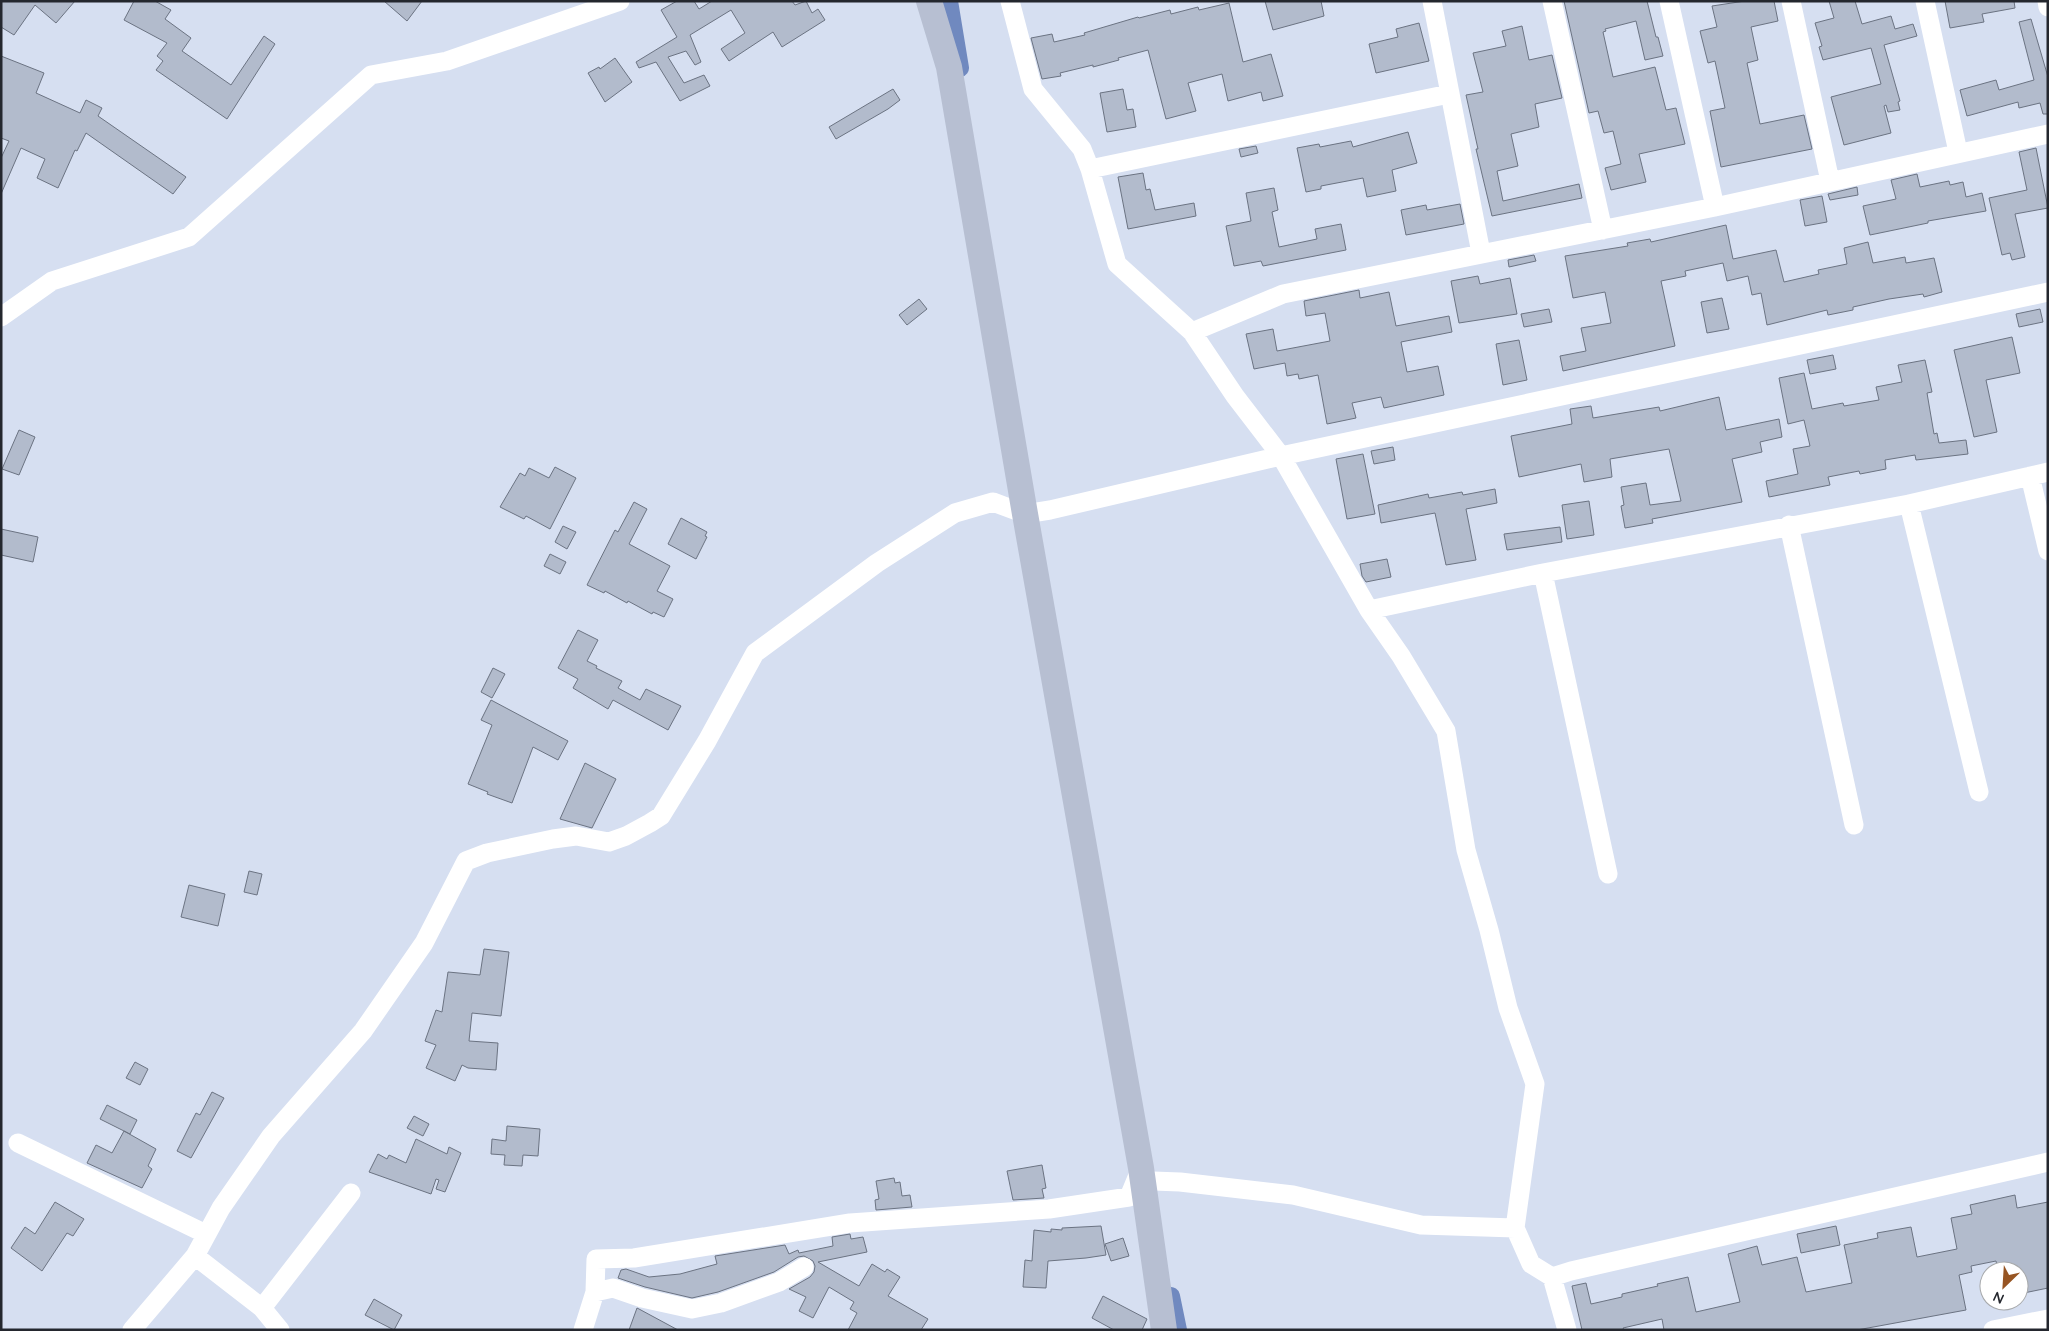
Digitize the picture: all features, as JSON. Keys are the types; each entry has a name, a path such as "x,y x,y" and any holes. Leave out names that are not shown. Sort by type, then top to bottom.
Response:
{"street":[{"path":"1,317 52,281 189,237 371,75 447,62 620,1"},
{"path":"929,1 949,67 1037,512 1147,1174 1161,1326"},
{"path":"1432,1 1481,253"},
{"path":"1552,1 1603,230"},
{"path":"1669,1 1715,207"},
{"path":"1791,1 1830,181"},
{"path":"1925,1 1958,152"},
{"path":"2046,1 2048,7"},
{"path":"1016,2 1033,89 1082,148 1090,169 1117,264 1192,332 1235,396 1280,456 1369,610 1401,656 1446,732 1466,850 1489,930 1508,1008 1535,1084 1515,1228 1531,1264 1552,1277 1567,1330"},
{"path":"1090,169 1449,94"},
{"path":"1192,332 1283,294 1715,207 1958,152 2048,134"},
{"path":"132,1330 195,1256 221,1208 270,1136 369,1023 424,943 466,861 487,853 553,839 576,836 609,842 650,824 660,816 702,750 755,653 877,563 955,512 993,502 1037,512 1183,480 1280,456 2048,292"},
{"path":"1369,610 1543,573 1909,504 2039,474 2048,551"},
{"path":"1909,504 1979,792"},
{"path":"1790,525 1854,825"},
{"path":"1543,573 1608,874"},
{"path":"18,1143 206,1234"},
{"path":"1552,1277 1571,1271 2048,1162"},
{"path":"1147,1174 1180,1182 1293,1195 1421,1225 1515,1228"},
{"path":"583,1330 595,1292 596,1259 634,1258 850,1222 1049,1209 1129,1197 1147,1174"},
{"path":"262,1308 352,1194"},
{"path":"195,1256 262,1308 275,1328"},
{"path":"595,1292 613,1288 642,1298 692,1309 721,1303 770,1285 804,1267"},
{"path":"1993,1330 2048,1319"}],"building":[{"path":"1,1 75,1 56,23 35,5 14,35 1,27"},
{"path":"134,1 155,1 171,10 165,19 191,38 182,51 231,85 264,36 275,44 227,119 156,70 163,61 157,56 167,43 124,20"},
{"path":"384,1 422,1 407,21"},
{"path":"677,1 694,1 699,9 712,1 792,1 795,5 806,1 812,13 818,9 825,20 782,47 773,32 729,61 721,49 745,33 731,10 690,35 701,62 695,65 686,51 668,57 684,83 704,75 710,86 680,101 656,62 639,68 636,62 677,37 661,10"},
{"path":"1265,1 1321,1 1324,16 1273,30"},
{"path":"1564,1 1647,1 1663,56 1645,60 1636,21 1605,29 1606,31 1603,32 1613,77 1655,67 1666,110 1676,108 1685,144 1639,154 1646,182 1611,190 1605,168 1621,164 1613,131 1604,133 1598,111 1589,113"},
{"path":"1745,1 1774,1 1778,21 1751,27 1758,60 1747,63 1760,124 1804,115 1812,149 1721,167 1710,111 1725,108 1715,61 1708,63 1700,31 1717,27 1712,6"},
{"path":"1829,1 1855,1 1862,24 1891,16 1895,29 1913,24 1917,36 1884,45 1900,101 1898,102 1900,110 1888,112 1886,105 1884,106 1891,133 1844,145 1831,97 1881,84 1871,48 1823,60 1819,47 1822,46 1815,23 1834,18"},
{"path":"1945,1 2014,1 2015,8 1982,14 1984,22 1950,28"},
{"path":"1229,3 1243,62 1271,54 1283,96 1263,101 1261,92 1228,101 1222,74 1188,83 1196,111 1166,119 1148,50 1093,67 1093,65 1060,73 1061,76 1042,79 1031,38 1052,34 1054,42 1085,35 1084,33 1138,17 1170,10 1171,14 1198,7 1199,10"},
{"path":"2031,19 2048,77 2048,114 2043,114 2040,103 2019,108 2018,102 1967,116 1960,90 1996,80 1999,90 2034,80 2019,22"},
{"path":"1419,23 1429,61 1376,73 1369,44 1398,37 1396,29"},
{"path":"1522,26 1529,60 1552,55 1562,98 1535,104 1539,127 1511,134 1518,166 1497,171 1503,201 1579,184 1582,198 1492,216 1476,149 1478,149 1466,95 1483,92 1473,53 1506,46 1502,31"},
{"path":"1,56 44,73 36,93 80,113 86,100 102,108 98,116 186,177 173,194 86,133 77,151 75,150 58,188 37,178 45,159 21,148 1,194 1,158 9,141 1,138"},
{"path":"615,58 632,82 605,102 588,73 599,67 600,69"},
{"path":"893,89 900,100 836,139 829,127"},
{"path":"1123,89 1127,110 1133,109 1136,127 1107,132 1100,93"},
{"path":"1408,132 1417,163 1392,170 1396,191 1367,197 1363,178 1321,186 1321,189 1306,192 1297,148 1319,144 1320,147 1351,141 1353,147"},
{"path":"1256,146 1258,153 1241,157 1239,149"},
{"path":"2036,148 2048,208 2015,214 2025,257 2012,260 2010,253 2002,255 1989,198 2027,190 2019,152"},
{"path":"1143,173 1146,190 1150,189 1155,210 1194,203 1196,216 1128,229 1118,177"},
{"path":"1917,174 1920,187 1949,181 1950,185 1963,182 1966,197 1982,193 1986,211 1928,221 1928,223 1870,235 1863,206 1896,199 1891,180"},
{"path":"1857,187 1858,195 1830,200 1828,194"},
{"path":"1274,188 1278,210 1272,212 1279,247 1317,239 1315,229 1341,224 1346,250 1263,266 1261,261 1234,266 1226,226 1251,221 1246,193"},
{"path":"1822,196 1827,222 1805,226 1800,200"},
{"path":"1460,204 1464,224 1406,235 1401,210 1426,205 1427,210"},
{"path":"1726,225 1733,259 1776,250 1784,282 1819,274 1818,270 1847,264 1844,248 1868,242 1873,263 1905,257 1906,263 1934,258 1942,292 1924,297 1923,294 1889,299 1853,307 1853,310 1828,315 1827,310 1767,325 1761,293 1752,295 1748,276 1727,281 1723,263 1685,271 1686,276 1661,281 1675,346 1563,371 1560,356 1586,351 1581,328 1611,323 1605,292 1573,298 1565,256 1628,246 1627,243 1650,239 1651,242"},
{"path":"1534,255 1536,261 1509,267 1508,260"},
{"path":"1478,276 1480,284 1510,278 1517,314 1459,323 1451,281"},
{"path":"1359,290 1360,298 1389,292 1396,326 1449,316 1452,332 1401,342 1407,372 1438,366 1444,395 1384,408 1381,397 1352,403 1356,418 1327,424 1318,375 1299,379 1298,374 1287,376 1285,363 1254,369 1246,334 1273,329 1277,351 1330,341 1325,313 1306,316 1304,301"},
{"path":"1722,298 1729,329 1707,333 1701,302"},
{"path":"919,299 927,309 907,325 899,315"},
{"path":"1549,309 1552,322 1524,327 1521,314"},
{"path":"2040,309 2043,322 2019,327 2016,314"},
{"path":"2012,337 2020,373 1986,380 1997,432 1974,437 1954,350"},
{"path":"1519,340 1527,380 1503,385 1496,344"},
{"path":"1833,355 1836,369 1810,374 1807,360"},
{"path":"1925,360 1932,392 1927,393 1934,434 1937,433 1939,443 1966,440 1968,454 1916,460 1915,455 1885,460 1886,469 1860,474 1859,471 1828,477 1830,485 1769,497 1766,481 1798,474 1793,449 1810,446 1804,420 1788,424 1779,378 1804,373 1812,409 1843,403 1844,406 1879,400 1876,387 1902,382 1898,365"},
{"path":"1719,397 1726,430 1779,419 1782,437 1760,442 1762,452 1732,459 1742,502 1652,519 1653,523 1625,528 1621,506 1624,505 1621,487 1646,483 1650,505 1681,501 1669,449 1610,459 1612,477 1584,482 1581,464 1519,477 1511,436 1572,424 1570,409 1591,406 1593,418 1659,407 1660,411"},
{"path":"19,430 35,437 19,475 2,469"},
{"path":"1393,447 1395,460 1374,464 1371,451"},
{"path":"1363,454 1375,514 1347,519 1336,459"},
{"path":"555,467 576,478 550,529 526,516 524,519 500,507 520,473 525,476 529,468 549,478"},
{"path":"1495,489 1497,503 1466,509 1476,560 1446,565 1435,513 1381,523 1378,505 1428,494 1429,498 1462,492 1463,495"},
{"path":"1589,501 1594,535 1567,539 1562,505"},
{"path":"634,502 647,509 629,544 670,566 657,591 673,599 664,617 653,612 652,614 628,601 627,603 605,591 604,593 587,585 615,530 618,532"},
{"path":"681,518 707,532 705,536 707,537 696,559 668,544"},
{"path":"563,526 576,532 567,549 555,542"},
{"path":"1560,527 1562,542 1507,550 1504,534"},
{"path":"1,529 38,537 33,562 1,555"},
{"path":"550,554 566,562 560,574 544,566"},
{"path":"1387,559 1391,577 1366,582 1362,576 1360,564"},
{"path":"578,630 598,640 587,661 597,666 596,668 622,681 618,688 640,700 646,689 681,706 668,730 613,700 608,709 573,688 578,679 558,668"},
{"path":"493,668 505,674 492,698 481,692"},
{"path":"491,700 568,741 558,760 533,747 512,803 487,794 488,792 468,784 492,725 481,720"},
{"path":"585,763 616,779 592,828 560,819"},
{"path":"249,871 262,874 257,895 244,892"},
{"path":"189,885 225,894 218,926 181,917"},
{"path":"484,949 509,952 501,1016 472,1013 469,1041 498,1043 496,1070 468,1068 462,1065 455,1081 426,1068 436,1045 425,1041 436,1010 442,1012 448,972 480,975"},
{"path":"135,1062 148,1069 140,1085 126,1078"},
{"path":"212,1092 224,1098 191,1158 177,1151 196,1113 200,1115"},
{"path":"107,1105 137,1120 130,1134 100,1119"},
{"path":"414,1116 429,1124 423,1136 407,1128"},
{"path":"507,1126 540,1129 538,1156 523,1155 522,1166 504,1165 505,1155 491,1154 492,1139 506,1141"},
{"path":"124,1131 156,1149 148,1166 152,1169 142,1188 87,1163 96,1145 112,1153"},
{"path":"416,1139 447,1154 449,1147 461,1153 445,1192 436,1189 439,1180 436,1179 431,1194 369,1172 378,1154 387,1159 389,1155 406,1163"},
{"path":"1042,1165 1046,1188 1042,1189 1044,1198 1013,1200 1007,1171"},
{"path":"894,1178 895,1183 900,1182 902,1196 910,1195 912,1207 876,1210 875,1200 879,1199 876,1181"},
{"path":"2015,1195 2017,1208 2048,1202 2048,1288 2029,1292 2029,1261 1979,1261 1979,1264 1971,1266 1972,1272 1959,1275 1966,1310 1857,1330 1664,1330 1662,1319 1623,1328 1624,1330 1582,1330 1572,1286 1586,1283 1591,1304 1622,1297 1622,1294 1658,1286 1657,1284 1688,1277 1696,1312 1740,1302 1728,1254 1757,1246 1762,1265 1797,1257 1806,1292 1852,1283 1844,1245 1878,1238 1877,1233 1911,1227 1917,1257 1957,1249 1951,1218 1972,1214 1970,1205"},
{"path":"55,1202 84,1219 73,1236 67,1233 42,1271 11,1248 25,1227 35,1234"},
{"path":"1101,1226 1106,1255 1048,1261 1046,1288 1023,1287 1025,1260 1032,1261 1034,1230 1051,1232 1051,1229 1062,1230 1062,1228"},
{"path":"1836,1226 1840,1245 1801,1253 1797,1234"},
{"path":"850,1234 851,1239 863,1237 867,1252 818,1262 859,1286 872,1264 885,1272 887,1269 900,1277 888,1296 928,1319 921,1330 848,1330 857,1313 850,1309 854,1302 829,1287 813,1318 799,1311 806,1297 789,1289 810,1277 814,1272 815,1266 813,1261 804,1256 798,1257 774,1272 718,1292 692,1298 645,1287 618,1278 621,1270 626,1269 649,1277 680,1274 717,1264 715,1256 785,1245 789,1254 798,1250 799,1253 833,1246 832,1237"},
{"path":"1123,1238 1129,1256 1111,1261 1105,1244"},
{"path":"1103,1296 1147,1319 1142,1330 1114,1330 1092,1318"},
{"path":"374,1299 402,1315 394,1330 365,1315"},
{"path":"637,1308 639,1309 678,1330 629,1330"}],"waterway":[{"path":"949,1 960,68"},
{"path":"1171,1296 1178,1330"}]}
